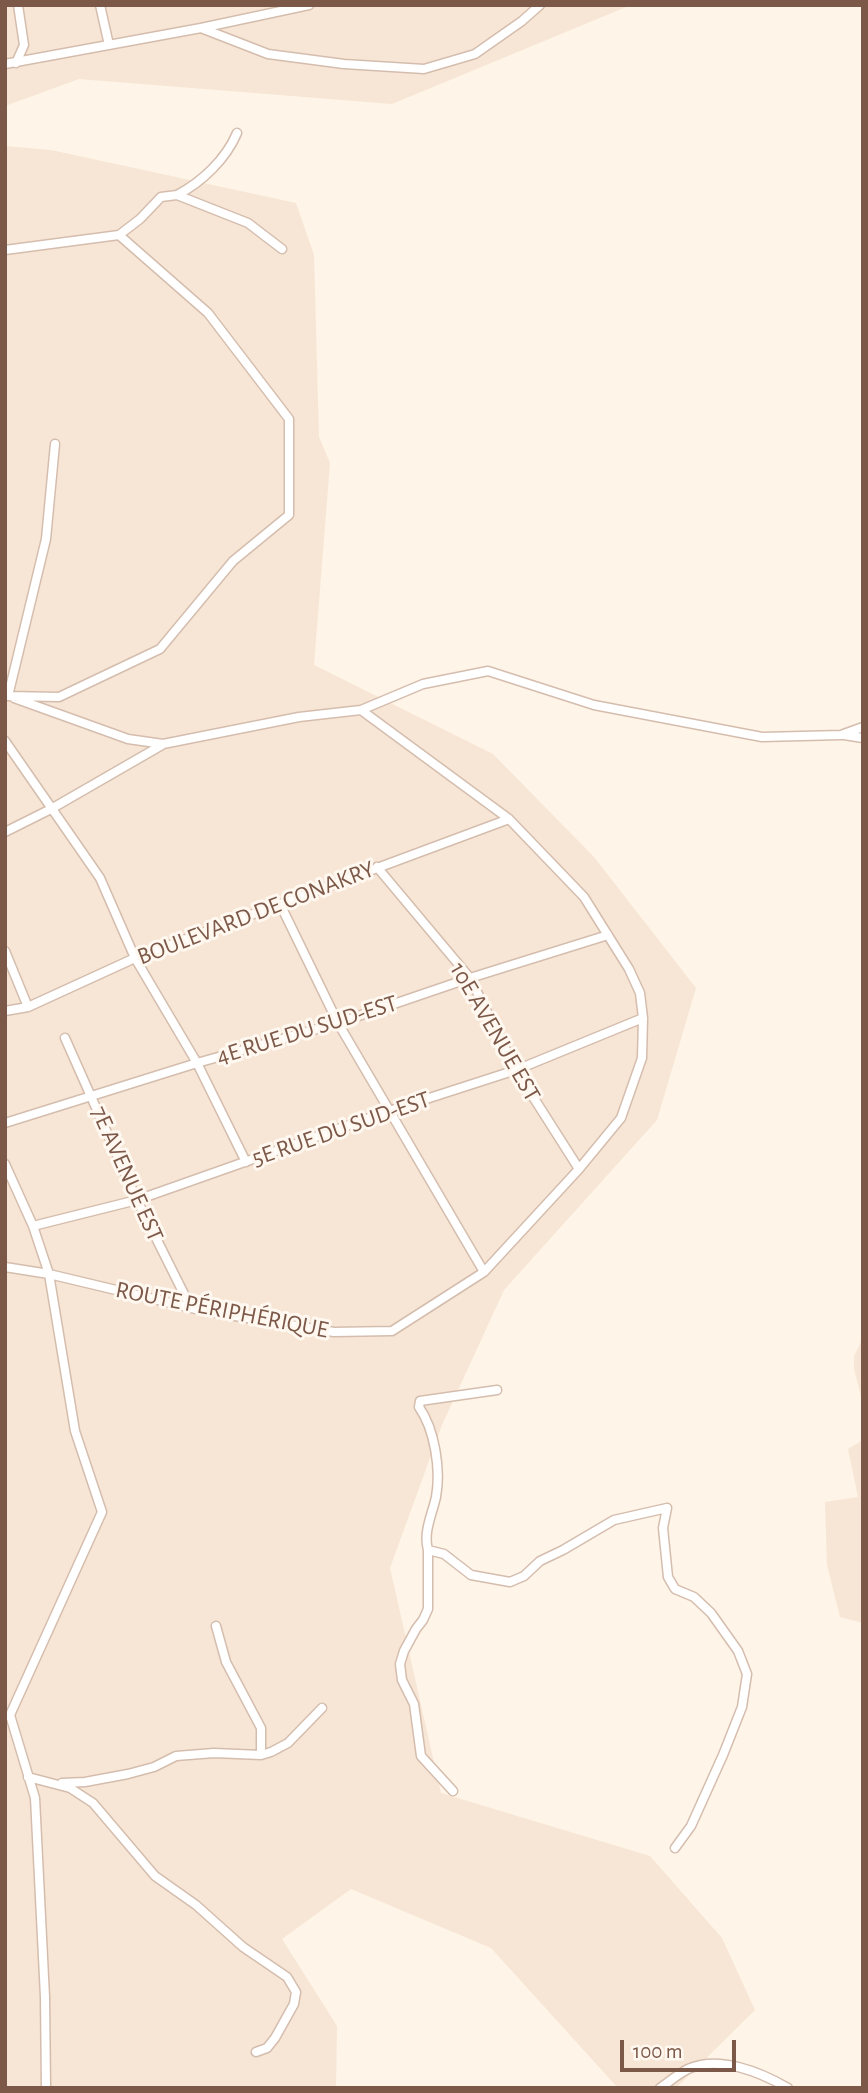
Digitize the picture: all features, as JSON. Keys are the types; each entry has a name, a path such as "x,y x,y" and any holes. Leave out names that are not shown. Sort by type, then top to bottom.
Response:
{"street":[{"path":"16,63 24,45 18,5"},
{"path":"100,5 110,45"},
{"path":"5,64 309,5"},
{"path":"201,28 268,54 344,64 424,69 475,54 540,5"},
{"path":"5,250 119,235 161,197 177,195 204,177 234,141 237,133"},
{"path":"177,195 248,223 282,249"},
{"path":"7,696 59,697 160,649 233,561 289,515 289,419 208,313 119,235"},
{"path":"7,696 46,539 55,444"},
{"path":"5,832 51,809 163,744 299,716 361,710 423,684 488,671 594,705 762,737 841,735 863,738"},
{"path":"7,696 128,739 163,744"},
{"name":"ROUTE PÉRIPHÉRIQUE","path":"5,1267 49,1274 191,1308 334,1332 392,1331 484,1272 579,1169 621,1118 642,1058 643,1018 640,993 629,969 584,897 509,820 361,710"},
{"path":"841,735 863,727"},
{"path":"5,741 100,878 135,958 197,1063 246,1162"},
{"name":"BOULEVARD DE CONAKRY","path":"5,1012 28,1007 135,958 509,820"},
{"name":"10E AVENUE EST","path":"377,867 470,978 516,1070 579,1169"},
{"path":"280,904 338,1023 484,1272"},
{"name":"4E RUE DU SUD-EST","path":"5,1123 197,1063 338,1023 608,935"},
{"path":"5,951 28,1007"},
{"name":"5E RUE DU SUD-EST","path":"33,1227 137,1200 389,1111 516,1070 643,1018"},
{"name":"7E AVENUE EST","path":"65,1038 137,1200 191,1308"},
{"path":"5,1164 33,1227 49,1274 75,1431 102,1511 8,1716 35,1798 45,1997 46,2088"},
{"path":"453,1791 421,1756 414,1704 402,1680 400,1664 404,1651 428,1609 426,1544 428,1524 436,1496 436,1464 425,1416 419,1407 421,1401 497,1390"},
{"path":"428,1550 444,1554 471,1575 510,1582 524,1577 540,1561 614,1520 667,1508 663,1528 668,1577 675,1589 694,1597 711,1613 738,1651 747,1674 742,1707 723,1755 691,1826 675,1848"},
{"path":"216,1626 226,1662 261,1728 261,1755"},
{"path":"48,1782 85,1782 128,1774 154,1767 176,1756 214,1753 261,1755 288,1743 322,1708"},
{"path":"28,1777 70,1788 93,1803 155,1876 196,1905 243,1947 287,1977 296,1992 294,2004 275,2038 267,2048 256,2052"},
{"path":"660,2088 688,2069 706,2064 737,2067 769,2077 788,2088"}],"shaded area":[{"path":"5,5 631,5 392,104 79,79 5,106"},
{"path":"5,146 51,150 296,203 314,255 319,437 330,463 314,665 493,754 594,857 696,988 657,1120 504,1290 442,1425 390,1568 441,1793 650,1856 722,1938 755,2010 676,2088 618,2088 491,1948 351,1889 282,1939 337,2026 336,2088 5,2088"},
{"path":"863,1338 863,1404 854,1369 854,1356"},
{"path":"863,1440 863,1623 840,1617 827,1565 825,1502 858,1497 848,1449"}]}
